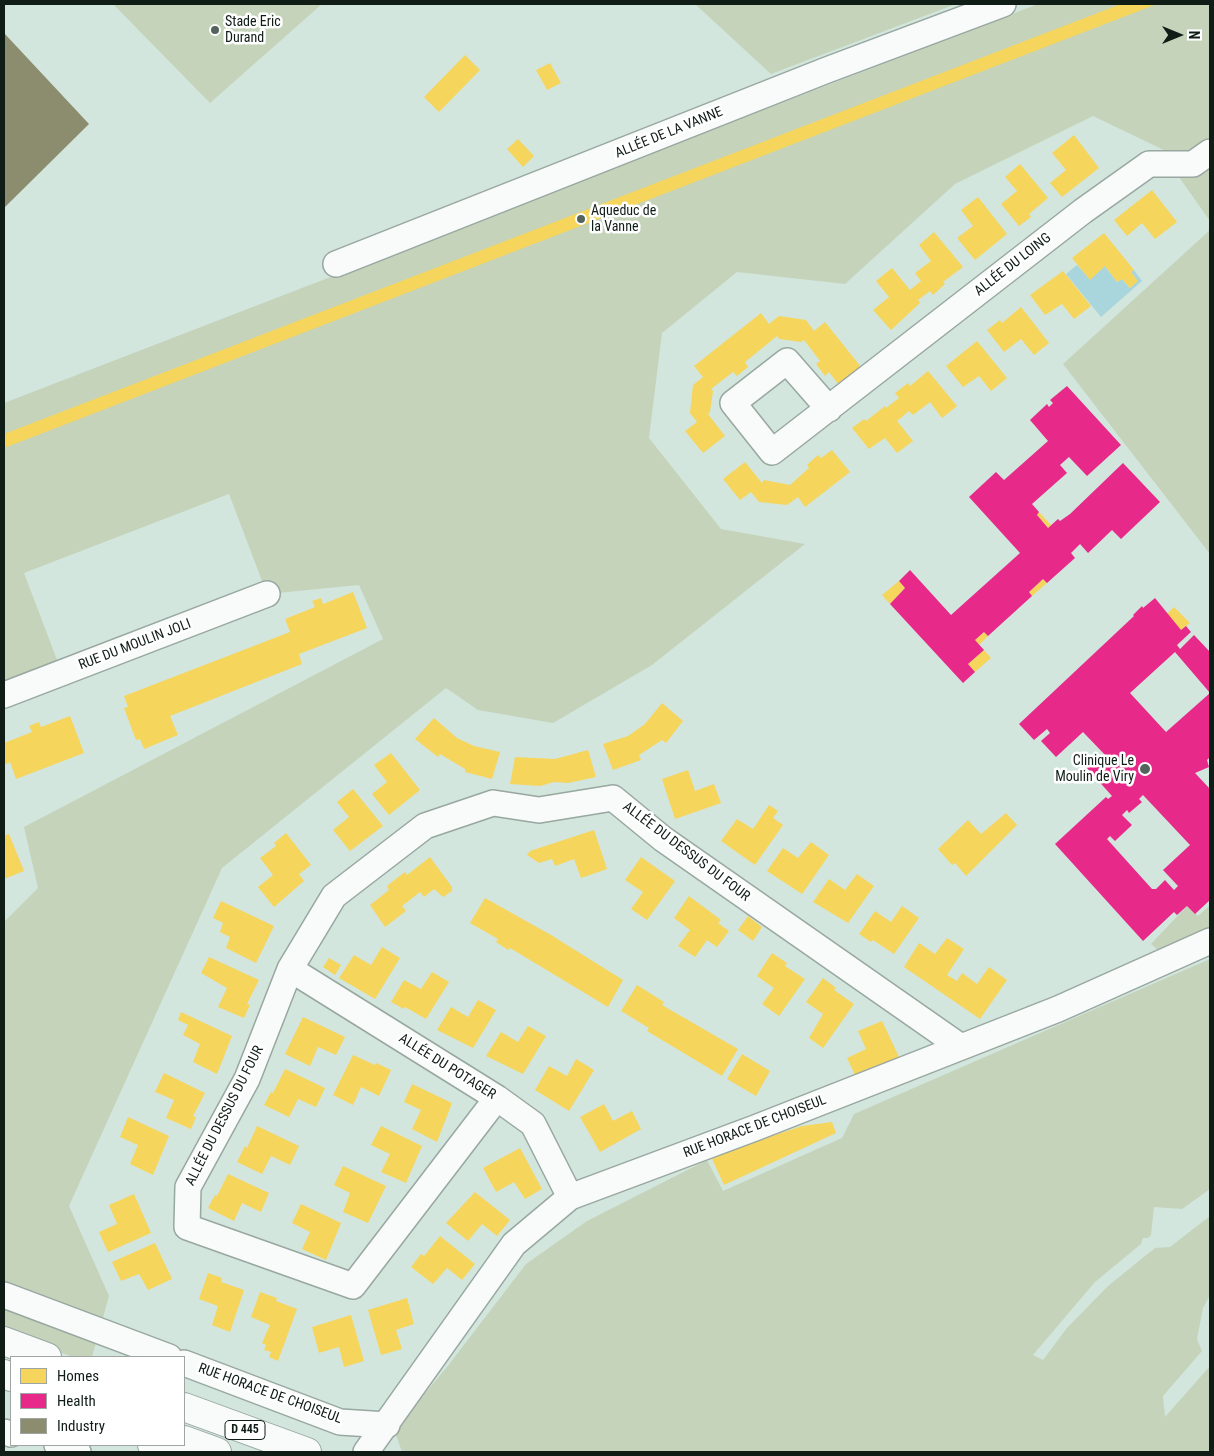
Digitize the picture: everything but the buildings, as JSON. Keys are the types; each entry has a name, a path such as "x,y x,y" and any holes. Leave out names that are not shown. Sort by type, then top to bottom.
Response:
{"main road":[{"path":"4,1342 44,1356"},
{"name":"D 445","path":"185,1407 307,1452"},
{"name":"D 445","path":"185,1426 254,1452"},
{"name":"D 445","path":"185,1440 216,1452"},
{"path":"155,1446 173,1452"}],"street":[{"name":"ALLÉE DE LA VANNE","path":"336,264 827,70 1003,4"},
{"name":"ALLÉE DU LOING","path":"829,409 1083,210 1149,164 1193,164 1210,152"},
{"name":"RUE DU MOULIN JOLI","path":"4,695 267,594"},
{"name":"ALLÉE DU DESSUS DU FOUR","path":"497,1098 353,1286 187,1227 188,1187 247,1078 290,969 334,896 425,826 494,803 539,810 613,798 663,839 961,1047"},
{"name":"RUE HORACE DE CHOISEUL","path":"366,1452 514,1244 570,1197 755,1128 1058,1009 1210,941"},
{"name":"ALLÉE DU POTAGER","path":"290,969 497,1098 532,1124 570,1197"},
{"path":"4,1295 166,1356"},
{"name":"RUE HORACE DE CHOISEUL","path":"185,1363 340,1422 387,1425"},
{"path":"60,1446 78,1452"}],"green space":[{"name":"Stade Eric Durand","path":"113,4 322,4 210,103"},
{"path":"695,4 956,4 771,74"},
{"path":"1038,4 1210,4 1210,221 1179,177 1193,164 1093,116 955,184 845,284 737,272 662,333 649,438 721,529 805,544 652,665 553,723 478,710 446,688 222,868 69,1206 109,1296 92,1356 70,1356 4,1332 4,922 38,888 24,827 383,639 359,585 267,594 229,494 24,573 62,673 4,695 4,403"},
{"path":"1210,230 1210,554 1063,364"},
{"path":"1210,905 1210,932 1160,952 1151,944 1187,906 1198,916"},
{"path":"1210,959 1210,1189 1182,1209 1154,1207 1151,1235 1148,1238 1143,1238 1141,1244 1095,1282 1033,1355 1043,1360 1067,1328 1108,1286 1155,1248 1170,1247 1210,1216 1210,1295 1203,1308 1197,1339 1202,1351 1163,1396 1165,1417 1210,1366 1210,1452 402,1452 396,1435 400,1423 447,1367 526,1264 587,1221 707,1160 723,1191 842,1138 854,1114"}],"water":[{"path":"1077,265 1090,279 1105,266 1117,282 1122,279 1130,288 1137,281 1131,272 1134,270 1142,281 1101,317 1066,274"}],"place":[{"name":"Stade Eric Durand","path":"215,30"},
{"name":"Aqueduc de la Vanne","path":"581,219"},
{"name":"Clinique Le Moulin de Viry","path":"1145,769"}]}
